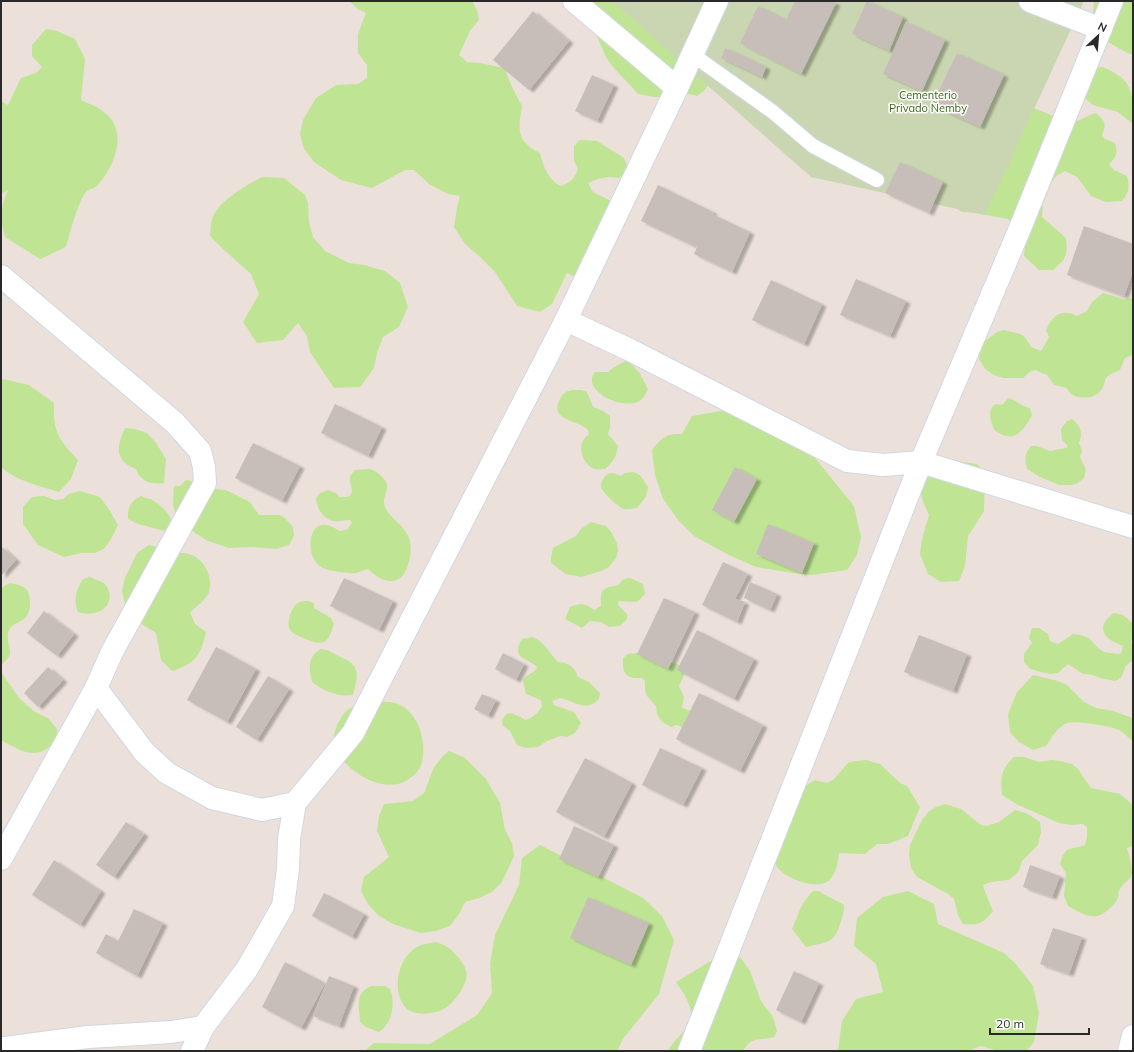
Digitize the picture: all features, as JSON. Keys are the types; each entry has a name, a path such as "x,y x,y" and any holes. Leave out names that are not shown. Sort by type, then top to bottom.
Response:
{"street":[{"path":"574,1 677,88"},
{"path":"192,1051 203,1027 247,969 283,906 288,869 289,839 295,803 353,733 403,638 566,320 717,1"},
{"path":"1030,1 1102,29"},
{"path":"689,1051 920,462 1021,226 1102,29 1112,1"},
{"path":"1,276 175,423 200,451 204,467 204,483 112,652 96,688 1,859"},
{"path":"566,320 630,350 847,461 884,466 920,462 1133,527"},
{"path":"96,688 145,753 167,773 212,798 262,810 295,803"},
{"path":"1,1050 6,1048 88,1037 172,1032 203,1027"},
{"path":"1129,1051 1133,1036"}],"lane":[{"path":"693,54 773,112 813,146 877,180"}],"green space":[{"path":"349,1 472,1 477,10 479,20 470,31 459,55 467,62 504,68 522,106 520,134 526,144 540,153 549,176 561,186 570,182 574,178 578,169 574,161 574,146 580,140 597,141 624,158 629,170 619,178 603,178 588,183 593,192 611,201 581,280 567,273 552,304 540,312 517,306 495,272 465,244 454,227 460,196 448,194 429,184 414,170 405,170 372,188 341,180 314,162 304,149 300,134 303,120 316,98 336,85 358,84 367,78 367,65 358,53 358,35 366,13 358,9"},
{"path":"595,1 699,1 712,79 704,91 697,96 685,93 665,97 654,97 638,94 607,59 592,24 591,14"},
{"name":"Cementerio Privado Ñemby","path":"612,1 1084,1 985,215 811,177"},
{"path":"1094,1 1133,1 1133,55 1107,42 1093,13"},
{"path":"46,29 57,31 75,39 85,59 81,100 105,113 112,121 116,129 117,139 116,150 109,170 97,186 86,192 80,202 66,247 40,259 5,237 2,224 2,208 8,190 1,194 1,101 8,105 21,78 36,73 42,67 32,56 32,45"},
{"path":"1103,67 1121,77 1130,89 1133,104 1133,124 1118,112 1093,105 1083,97 1089,68"},
{"path":"1031,107 1066,121 1069,125 1096,113 1105,125 1102,135 1105,139 1115,143 1116,155 1109,164 1114,170 1127,176 1128,183 1126,195 1122,201 1106,202 1091,196 1077,177 1065,171 1056,176 1043,204 1042,217 1066,238 1067,249 1065,257 1061,263 1053,270 1039,270 1024,256 1025,245 1023,234 1008,219 962,212 948,203"},
{"path":"262,177 284,178 305,195 308,203 309,222 313,237 325,251 349,263 364,265 385,271 400,283 408,307 399,327 383,337 377,353 374,368 360,387 334,388 310,352 307,336 298,323 283,340 257,343 243,322 259,294 251,274 210,236 211,224 219,207 241,189"},
{"path":"1103,293 1123,299 1133,298 1133,355 1125,358 1120,370 1107,377 1103,387 1096,395 1086,398 1075,396 1070,393 1067,388 1054,385 1047,375 1035,370 1031,371 1023,378 1003,378 994,375 985,369 979,359 980,352 985,341 997,332 1004,330 1024,336 1031,347 1041,351 1049,337 1046,330 1058,314 1066,313 1077,316 1087,311 1092,302"},
{"path":"627,360 639,372 648,389 641,400 635,403 627,404 610,400 602,395 596,390 592,377 595,372 608,372"},
{"path":"3,379 29,385 54,403 55,421 58,434 61,440 78,460 71,479 59,492 14,476 1,467 1,383"},
{"path":"572,390 587,392 593,407 610,416 610,427 608,434 618,446 614,459 605,469 596,469 591,467 585,461 581,447 585,438 589,434 588,430 558,413 557,408 561,397 565,393"},
{"path":"1008,398 1030,408 1032,415 1019,433 1011,436 995,431 990,416 993,406 996,404 1002,405"},
{"path":"721,411 738,413 810,452 854,506 861,537 857,555 847,570 811,575 756,567 727,554 694,536 679,521 663,499 655,475 652,450 664,437 672,434 682,434 692,416"},
{"path":"1072,419 1077,424 1081,433 1079,443 1082,451 1080,457 1086,470 1084,478 1078,483 1071,485 1059,485 1040,477 1027,469 1026,457 1031,446 1037,446 1050,451 1066,448 1068,446 1062,440 1061,429 1067,421"},
{"path":"125,428 135,429 147,433 156,443 166,459 164,483 147,482 138,474 136,469 126,464 122,459 119,446"},
{"path":"944,459 977,464 985,472 984,511 968,536 965,566 959,581 941,582 928,574 920,554 922,539 929,515 917,482"},
{"path":"370,469 375,471 385,480 387,487 384,501 386,509 407,533 409,538 411,549 407,568 402,577 398,580 389,581 382,579 368,569 358,573 353,573 325,569 314,559 311,552 311,538 313,531 317,527 326,525 340,531 348,529 352,522 350,520 333,521 326,518 319,509 316,498 320,493 328,490 336,493 339,497 347,497 351,495 352,490 350,479 352,473 355,470"},
{"path":"634,472 640,475 648,487 646,497 637,508 624,509 615,503 605,493 601,487 601,482 610,473 621,476 624,473"},
{"path":"186,480 195,482 204,488 226,490 250,502 259,515 279,515 285,518 293,527 294,536 289,545 277,549 252,547 229,548 208,541 195,533 176,516 173,505 174,486 180,486"},
{"path":"80,491 100,497 118,525 104,549 95,553 81,553 64,557 38,545 23,524 23,507 32,497 44,496 55,500 63,499 69,494"},
{"path":"141,496 156,502 170,517 171,521 169,526 164,531 138,524 128,519 130,505"},
{"path":"591,522 606,526 612,533 617,544 618,551 616,558 609,567 601,571 581,577 566,574 551,563 553,548 576,536 581,529"},
{"path":"149,545 163,548 169,555 182,553 195,557 204,566 210,578 208,595 190,612 195,624 206,632 202,647 192,662 172,671 161,660 156,633 132,618 125,605 122,591 125,578 137,553"},
{"path":"90,577 104,583 108,588 110,599 101,611 87,614 78,612 76,608 76,595 83,579"},
{"path":"630,578 643,584 645,594 637,602 619,601 618,605 627,614 627,619 620,626 609,627 601,622 590,621 582,628 565,619 570,607 580,604 588,606 594,610 601,606 602,592 606,588 619,585 623,579"},
{"path":"10,583 25,588 30,599 30,608 27,616 14,624 9,630 8,639 10,654 1,667 1,589"},
{"path":"308,601 314,603 314,608 331,618 334,624 327,640 324,642 320,643 310,641 292,633 290,630 289,620 294,606 299,602"},
{"path":"1114,613 1123,615 1132,623 1133,632 1131,643 1133,647 1133,661 1126,666 1121,677 1115,681 1089,674 1083,674 1068,664 1058,673 1049,674 1030,669 1024,662 1024,654 1032,643 1029,638 1032,628 1039,628 1048,634 1050,641 1058,644 1073,634 1081,635 1089,638 1104,652 1121,653 1123,646 1108,638 1103,630 1104,623"},
{"path":"533,637 544,645 558,662 571,666 578,677 589,682 600,693 599,699 590,705 585,706 560,698 552,701 554,705 574,712 581,723 575,733 567,737 560,736 547,741 538,747 526,748 517,745 510,731 503,726 502,720 506,714 512,713 526,720 536,714 542,706 541,700 526,694 523,680 535,671 537,667 521,657 518,650 522,639"},
{"path":"321,649 330,651 347,660 356,669 357,677 353,695 331,693 312,682 310,672 311,659 316,652"},
{"path":"636,653 649,657 657,664 664,667 670,662 682,666 684,675 679,686 684,697 682,708 692,711 683,728 677,725 671,727 662,722 657,714 656,706 647,696 645,681 642,678 629,677 624,671 623,658 628,654"},
{"path":"1,672 19,698 35,712 48,718 57,729 56,738 51,746 36,753 30,753 24,752 1,740"},
{"path":"1033,675 1058,681 1067,685 1084,702 1096,708 1113,711 1133,718 1133,742 1115,728 1071,722 1060,727 1046,746 1033,750 1019,742 1010,732 1008,714 1017,692"},
{"path":"371,701 393,702 404,707 411,713 420,729 423,756 419,770 407,780 398,784 388,785 367,779 348,766 341,758 335,747 335,732 344,713 351,708"},
{"path":"449,751 465,758 486,779 500,803 505,830 512,843 514,856 502,882 492,892 465,902 459,914 450,926 436,931 421,933 393,924 378,915 368,904 361,891 364,877 389,857 377,831 379,816 384,804 413,801 424,793 434,767"},
{"path":"1014,757 1024,757 1039,762 1052,760 1072,764 1078,769 1091,788 1120,794 1133,805 1133,846 1127,848 1132,866 1132,874 1120,889 1116,902 1104,913 1098,916 1088,916 1068,906 1064,896 1066,873 1060,864 1062,858 1068,849 1085,845 1087,827 1083,824 1071,825 1059,823 1018,805 1002,795 1002,774 1006,766"},
{"path":"866,760 880,764 900,783 907,786 920,807 908,836 888,844 877,844 865,854 839,853 834,874 827,881 821,884 799,881 786,875 778,868 770,856 804,787 815,780 827,783 833,780 849,762"},
{"path":"945,804 961,809 981,825 986,826 999,822 1015,810 1026,813 1040,822 1041,832 1038,845 1022,861 1019,871 1009,880 991,882 983,885 993,911 983,921 977,924 963,924 958,915 954,899 948,894 917,877 911,868 909,854 910,845 922,820 928,812"},
{"path":"540,845 643,898 662,916 674,940 659,994 623,1039 617,1051 364,1051 374,1043 430,1044 477,1015 492,993 490,964 495,935 519,885 522,858"},
{"path":"813,891 819,891 844,905 844,912 838,931 832,939 828,942 806,947 792,929 802,905"},
{"path":"908,891 934,904 938,924 1004,953 1016,964 1033,986 1039,1013 1034,1042 1026,1051 998,1051 981,1046 968,1051 838,1051 842,1021 856,999 883,992 876,964 854,946 857,918 883,897"},
{"path":"436,942 443,944 458,957 465,969 466,981 458,996 442,1010 424,1014 413,1012 404,1006 400,999 398,983 401,967 409,953 415,948"},
{"path":"728,954 741,958 750,971 761,1001 773,1017 777,1031 774,1037 752,1041 743,1051 668,1051 687,1028 691,1019 688,1002 676,982 714,959"},
{"path":"372,986 385,986 390,989 393,1000 390,1019 379,1032 366,1027 360,1022 360,996 362,992"}],"building":[{"path":"795,1 830,1 836,3 801,74 740,43 758,6 786,20"},
{"path":"867,1 903,17 889,51 852,34"},
{"path":"533,11 569,41 529,90 493,60"},
{"path":"906,22 945,40 922,91 883,74"},
{"path":"725,48 766,67 762,77 721,58"},
{"path":"957,53 1004,75 980,127 932,105"},
{"path":"592,75 614,85 597,121 575,111"},
{"path":"900,162 943,182 929,213 885,193"},
{"path":"658,185 713,212 712,214 750,232 732,272 694,254 710,218 696,247 641,221"},
{"path":"1084,226 1133,244 1133,271 1124,296 1067,275"},
{"path":"856,279 906,301 890,336 840,315"},
{"path":"771,280 822,304 804,344 752,320"},
{"path":"335,404 382,427 368,456 321,433"},
{"path":"253,443 300,466 282,501 235,478"},
{"path":"735,467 757,479 734,522 712,510"},
{"path":"768,524 814,543 802,573 756,554"},
{"path":"1,546 16,560 1,576"},
{"path":"723,562 748,574 735,599 745,602 737,622 702,605"},
{"path":"344,578 393,601 379,630 330,606"},
{"path":"750,582 777,594 770,610 744,598"},
{"path":"664,598 695,612 668,669 637,654"},
{"path":"44,611 74,634 57,656 27,633"},
{"path":"697,630 754,659 734,699 677,670"},
{"path":"919,635 967,654 953,691 904,672"},
{"path":"216,647 256,669 227,722 187,700"},
{"path":"503,653 524,664 516,680 495,669"},
{"path":"48,667 63,680 38,707 24,693"},
{"path":"268,676 289,689 257,740 236,727"},
{"path":"699,693 763,725 740,771 676,739"},
{"path":"482,694 496,700 488,716 474,709"},
{"path":"660,748 702,768 683,805 642,785"},
{"path":"585,758 632,783 604,837 556,812"},
{"path":"126,822 144,834 114,877 96,865"},
{"path":"574,826 614,845 598,877 559,859"},
{"path":"54,860 101,891 80,925 32,895"},
{"path":"1030,865 1060,876 1052,897 1023,887"},
{"path":"324,893 364,914 352,937 312,916"},
{"path":"588,897 649,923 631,965 570,938"},
{"path":"134,909 163,923 137,976 96,953 106,934 118,941"},
{"path":"1053,928 1082,937 1069,974 1040,964"},
{"path":"285,962 325,983 301,1028 262,1007"},
{"path":"794,971 819,983 801,1022 776,1010"},
{"path":"329,976 354,986 339,1026 313,1016"}]}
